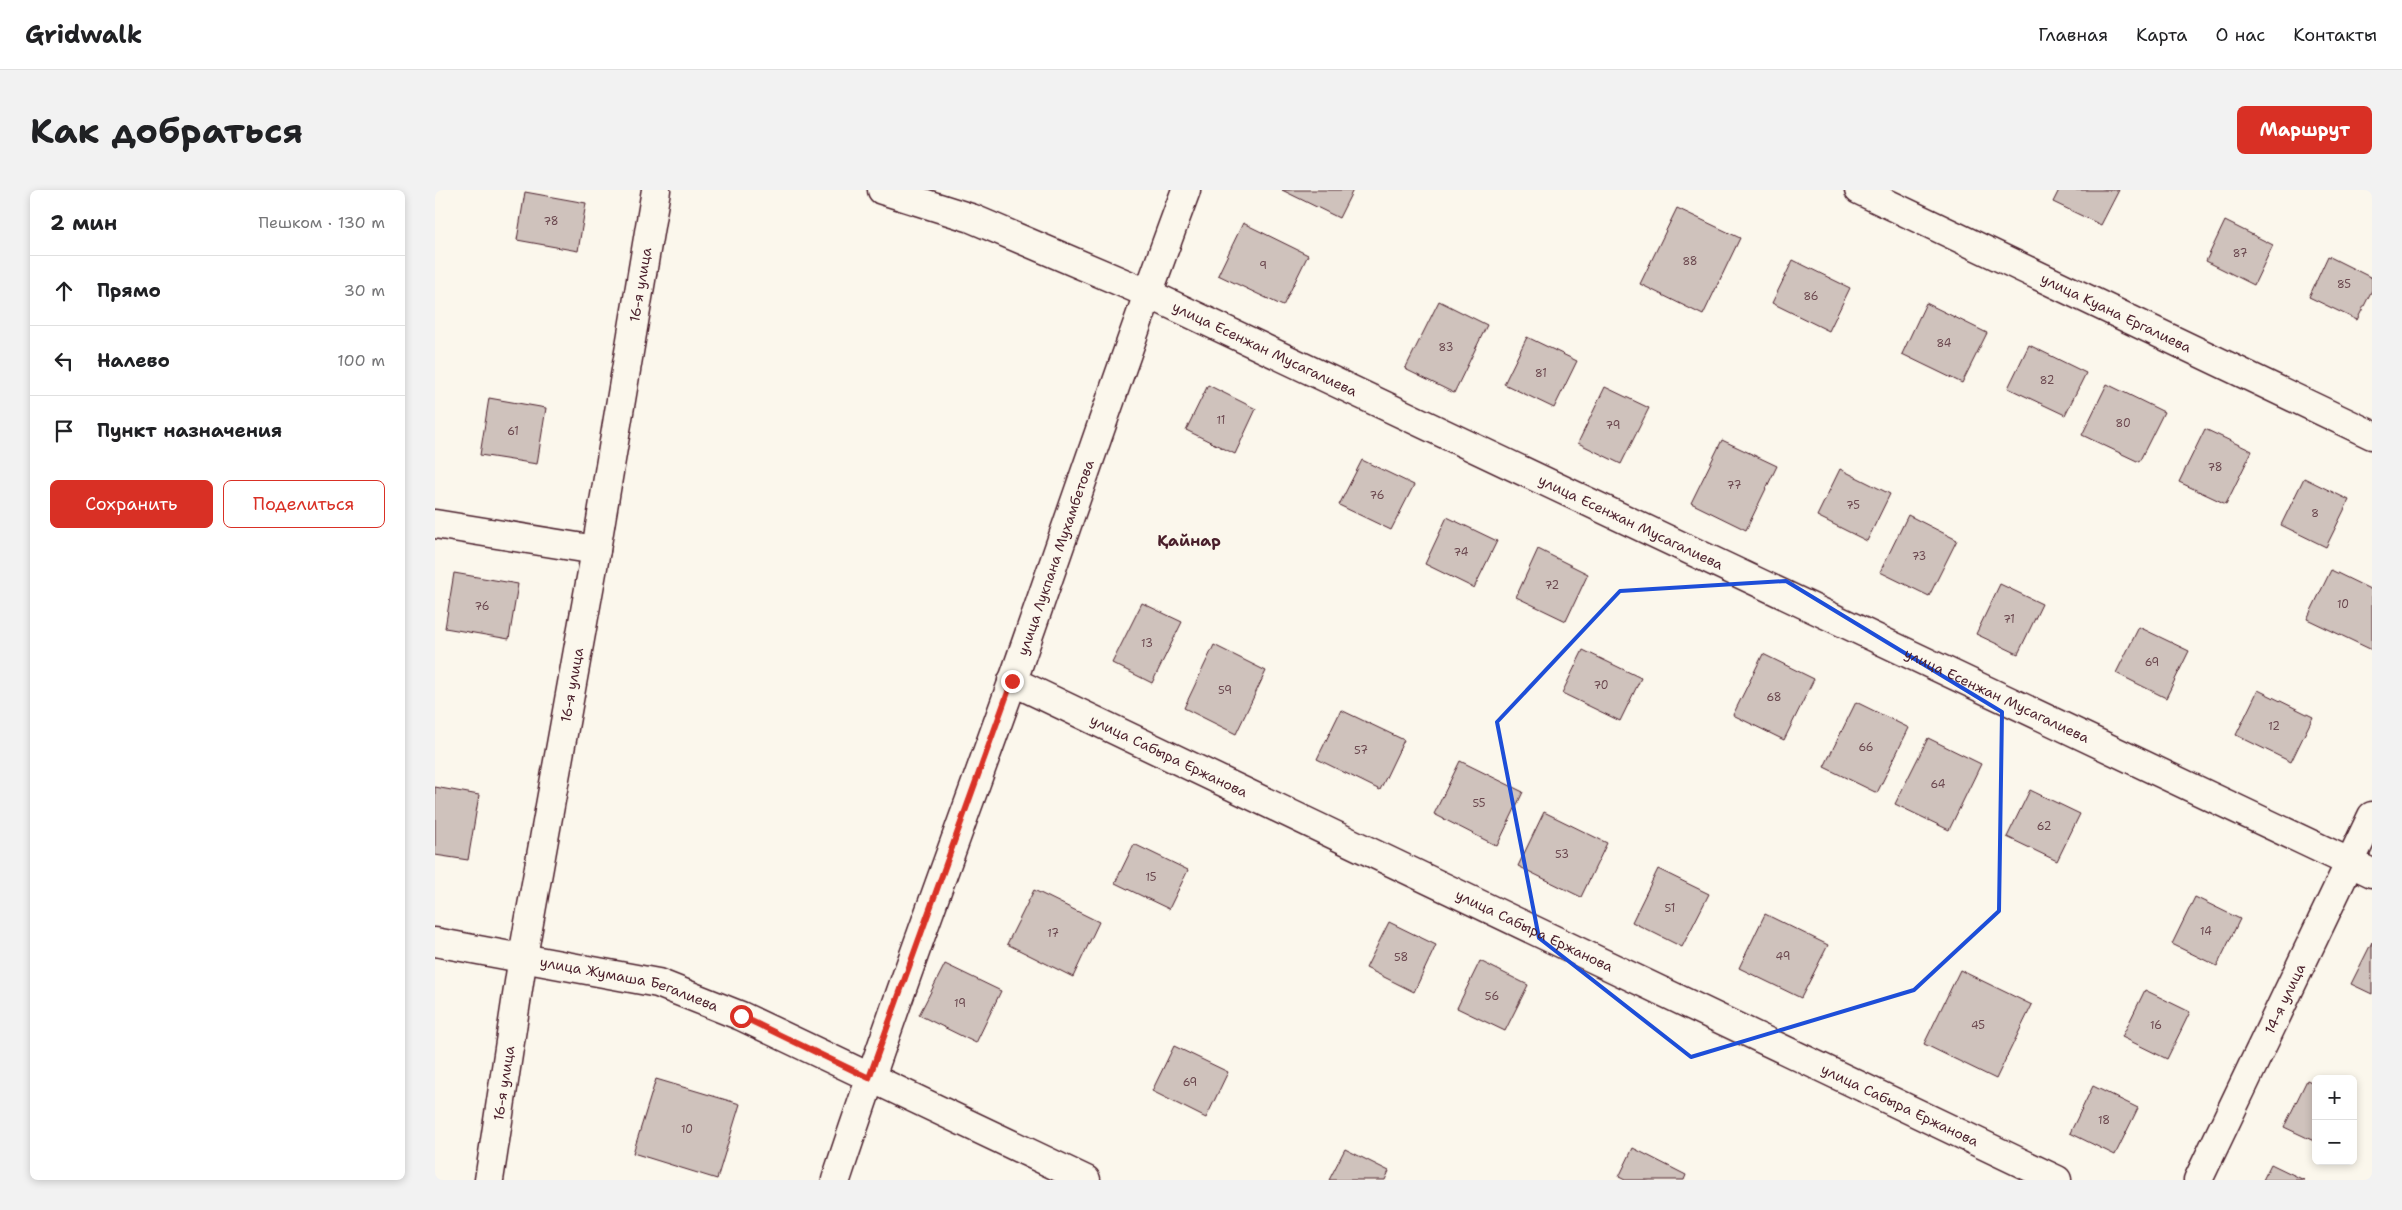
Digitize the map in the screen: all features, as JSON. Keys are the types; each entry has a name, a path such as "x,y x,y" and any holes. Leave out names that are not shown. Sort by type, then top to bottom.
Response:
{"street":[{"name":"16-я улица","path":"489,1180 523,956 596,550 656,190"},
{"name":"улица Есенжан Мусагалиева","path":"882,190 971,218 1147,293 2361,867"},
{"name":"улица Лукпана Мухамбетова","path":"836,1180 869,1078 1012,681 1147,293 1185,190"},
{"name":"улица Куана Ергалиева","path":"1859,190 2372,435"},
{"path":"435,524 596,550"},
{"name":"улица Сабыра Ержанова","path":"1012,681 2057,1180"},
{"name":"14-я улица","path":"2198,1180 2361,867 2372,816"},
{"name":"улица Жумаша Бегалиева","path":"435,942 523,956 658,983 741,1016 1085,1180"}],"highlighted area":[{"path":"1786,581 2002,712 1999,911 1914,990 1691,1057 1539,938 1497,722 1620,591"}],"building":[{"path":"1282,190 1353,190 1339,218"},
{"path":"2059,190 2119,190 2101,225 2053,202"},
{"path":"525,192 586,203 578,251 517,240"},
{"path":"1677,208 1740,238 1703,315 1640,284"},
{"path":"2225,221 2273,245 2254,285 2206,261"},
{"path":"1243,223 1308,255 1283,306 1218,275"},
{"path":"2328,256 2372,278 2372,290 2357,320 2309,297"},
{"path":"1793,260 1850,288 1829,331 1772,303"},
{"path":"1439,301 1487,325 1454,393 1405,369"},
{"path":"1926,303 1987,333 1962,383 1902,354"},
{"path":"1527,337 1577,361 1554,408 1504,384"},
{"path":"2029,345 2086,373 2065,415 2008,388"},
{"path":"2107,384 2164,412 2139,462 2082,435"},
{"path":"1208,385 1256,409 1235,454 1186,430"},
{"path":"1605,387 1649,408 1621,464 1578,443"},
{"path":"489,398 546,408 537,464 480,455"},
{"path":"2205,429 2252,451 2226,504 2179,482"},
{"path":"1722,440 1777,466 1746,530 1691,503"},
{"path":"1362,460 1414,485 1391,530 1339,505"},
{"path":"1840,469 1890,494 1867,541 1817,516"},
{"path":"2304,478 2349,500 2326,547 2281,525"},
{"path":"1908,515 1957,540 1929,596 1880,572"},
{"path":"1447,517 1497,541 1474,588 1425,564"},
{"path":"1538,549 1588,574 1566,621 1516,597"},
{"path":"2331,570 2372,590 2372,650 2307,619"},
{"path":"454,573 518,584 509,639 445,628"},
{"path":"2000,584 2042,604 2018,654 1976,634"},
{"path":"1142,603 1182,622 1152,683 1112,663"},
{"path":"2139,627 2189,651 2166,698 2116,673"},
{"path":"1214,645 1266,671 1236,734 1184,708"},
{"path":"1583,650 1641,678 1620,721 1562,693"},
{"path":"1763,654 1814,679 1784,740 1733,715"},
{"path":"2258,690 2313,717 2291,762 2236,735"},
{"path":"1856,702 1909,728 1877,793 1824,767"},
{"path":"1341,710 1404,740 1380,790 1317,759"},
{"path":"1928,738 1981,764 1949,830 1895,804"},
{"path":"1460,761 1523,792 1497,846 1434,814"},
{"path":"435,787 479,795 468,860 435,855"},
{"path":"2030,790 2080,814 2057,861 2007,837"},
{"path":"1544,812 1607,843 1581,897 1518,866"},
{"path":"1134,844 1188,870 1169,909 1115,883"},
{"path":"1658,869 1709,894 1682,947 1632,922"},
{"path":"1034,890 1099,922 1073,977 1007,944"},
{"path":"2195,897 2240,919 2217,966 2172,944"},
{"path":"1765,914 1828,945 1801,998 1739,968"},
{"path":"1389,922 1436,945 1414,992 1366,968"},
{"path":"2372,942 2372,994 2351,984"},
{"path":"1480,961 1528,985 1505,1031 1457,1008"},
{"path":"945,964 1001,991 976,1043 919,1015"},
{"path":"1960,970 2032,1005 1996,1079 1924,1044"},
{"path":"2145,990 2190,1012 2167,1059 2122,1037"},
{"path":"1174,1046 1228,1072 1206,1118 1152,1091"},
{"path":"656,1079 740,1104 717,1179 633,1153"},
{"path":"2307,1080 2312,1082 2312,1140 2284,1127"},
{"path":"2093,1086 2138,1108 2115,1155 2070,1133"},
{"path":"1633,1148 1686,1175 1684,1180 1625,1180 1619,1177"},
{"path":"1345,1149 1389,1171 1385,1180 1329,1180"},
{"path":"2271,1164 2304,1180 2263,1180"}],"district":[{"name":"Қайнар","path":"1189,540"}],"route":[{"path":"741,1016 869,1078 1012,681"}]}
